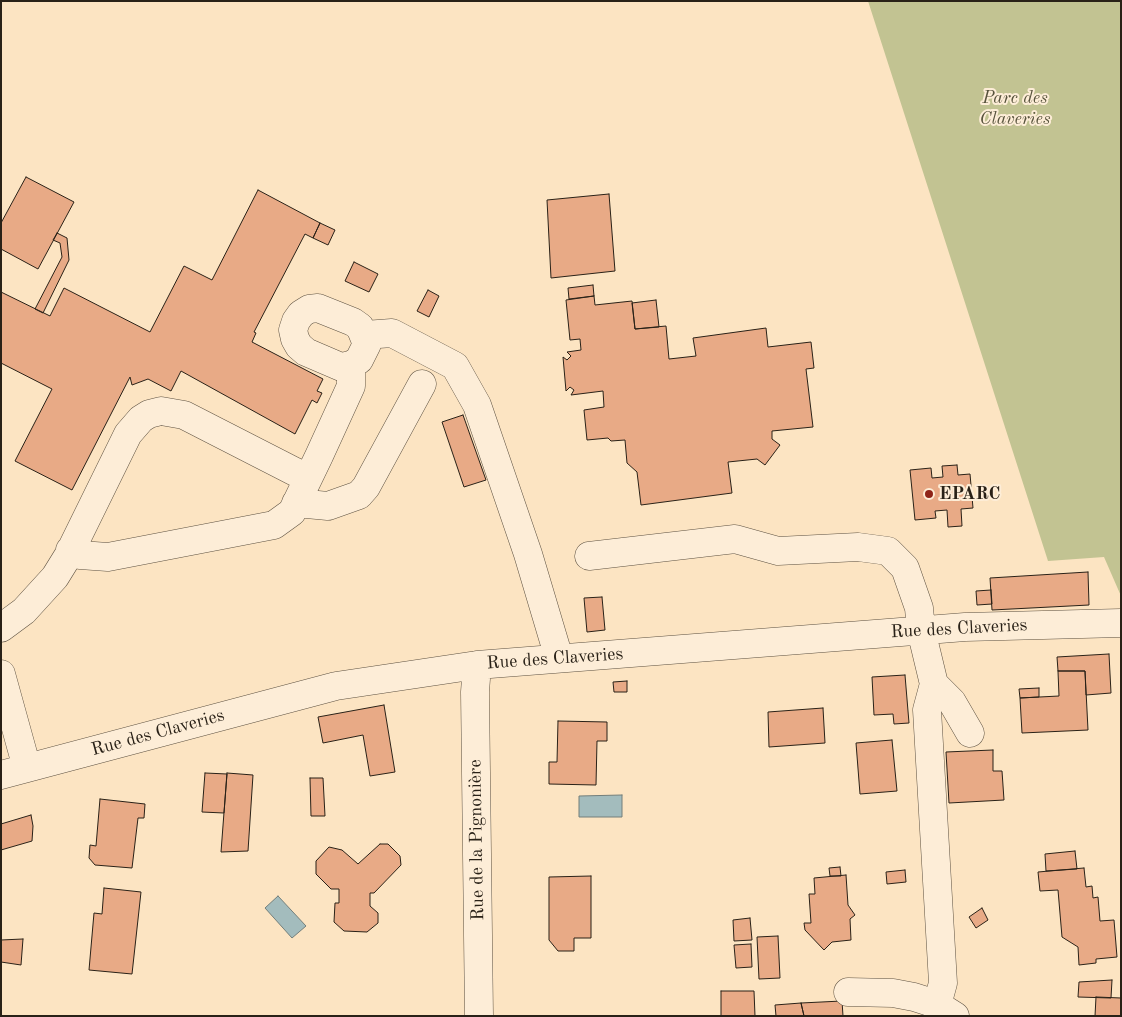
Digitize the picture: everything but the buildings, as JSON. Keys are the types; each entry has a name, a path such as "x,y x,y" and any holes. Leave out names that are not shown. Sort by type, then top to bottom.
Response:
{"street":[{"path":"318,308 353,322 365,335 366,344 359,360 351,365 341,367 306,352 295,339 293,330 301,314 318,308"},
{"path":"365,335 392,333 455,366 477,405 528,554 559,658"},
{"path":"70,550 80,555 108,557 274,525 292,512 352,386 351,365"},
{"path":"296,503 328,506 359,495 366,487 422,384"},
{"path":"1,628 40,596 55,577 128,434 141,419 150,414 161,411 184,415 307,478"},
{"path":"589,556 735,539 778,551 858,547 888,551 905,568 919,608 921,630 934,684 926,710 946,1010 893,993 848,992"},
{"name":"Rue des Claveries","path":"14,772 336,686 477,665 921,630 1121,623"},
{"name":"Rue de la Pignonière","path":"477,665 475,692 479,1016"},
{"path":"1,674 14,772"},
{"path":"934,684 952,702 970,733"}],"green space":[{"name":"Parc des Claveries","path":"868,1 1121,1 1121,596 1104,557 1048,561"}],"water":[{"path":"622,795 622,817 579,817 579,796"},
{"path":"278,896 306,926 292,938 265,908"}],"place":[{"name":"EPARC","path":"929,494"}]}
